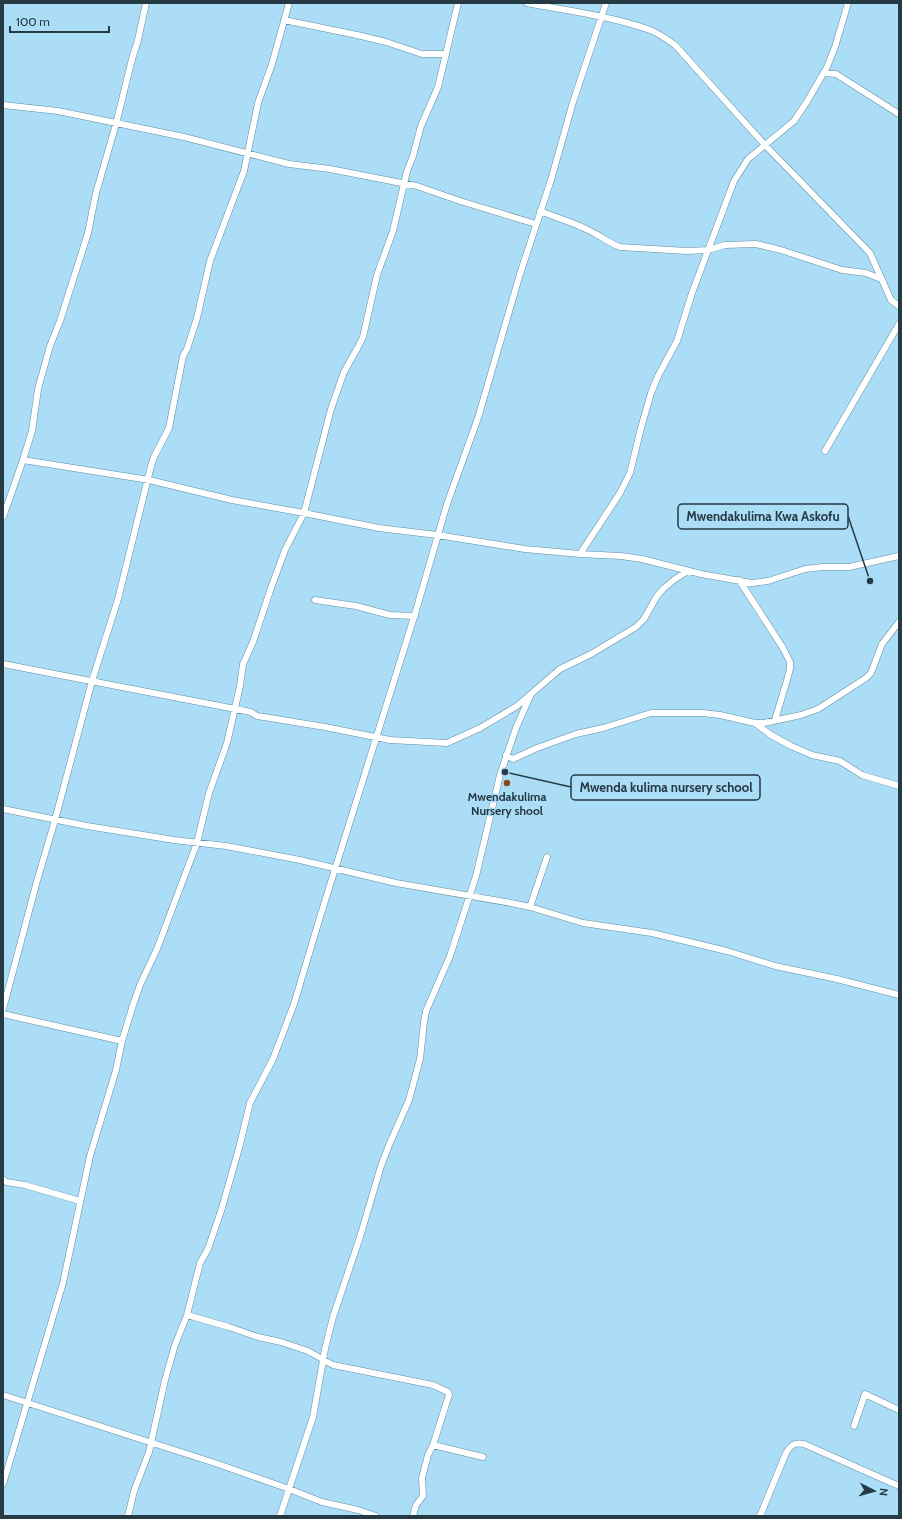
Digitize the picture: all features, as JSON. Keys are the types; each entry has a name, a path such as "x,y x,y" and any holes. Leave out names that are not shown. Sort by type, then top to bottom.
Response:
{"street":[{"path":"3,517 24,460 32,431 38,389 50,346 60,321 88,233 96,193 116,124 146,3"},
{"path":"3,1009 92,681 112,620 154,457 170,428 183,356 187,349 197,318 210,261 241,180 258,103 272,64 289,3"},
{"path":"3,1484 17,1441 66,1269 90,1156 116,1070 122,1041 138,992 157,949 197,843 209,793 227,743 235,710 243,664 253,642 271,588 286,550 304,513 331,409 344,372 358,348 362,337 377,275 393,231 403,184 417,146 421,126 430,109 438,87 458,3"},
{"path":"527,3 602,17 651,30 666,38 676,46 764,145 870,253 891,300 899,306"},
{"path":"128,1516 134,1491 151,1443 165,1380 175,1345 187,1315 200,1264 208,1248 224,1201 250,1103 280,1042 294,1004 415,616 437,535 478,418 536,224 551,180 573,102 606,3"},
{"path":"580,554 620,493 630,473 658,376 677,341 692,293 738,174 748,158 794,122 824,72 835,47 848,3"},
{"path":"284,20 364,36 422,54 446,54"},
{"path":"824,72 836,74 899,114"},
{"path":"3,105 58,111 247,152 295,165 330,169 417,186 460,201 536,224"},
{"path":"540,211 583,228 611,244 620,247 708,250 725,246 756,244 781,250 842,270 866,273 881,279"},
{"path":"825,451 899,324"},
{"path":"24,460 149,480 232,500 379,528 437,535 525,549 621,556 642,559 688,571 760,583 805,569 823,566 849,567 899,556"},
{"path":"3,664 251,712 257,716 397,740 447,743 480,728 517,706 560,669 591,654 636,627 644,619 663,589 688,571"},
{"path":"739,580 788,656 790,662 790,669 775,720"},
{"path":"315,600 356,606 390,615 415,616"},
{"path":"506,756 513,759 537,748 576,734 603,728 651,713 703,713 720,715 755,723 801,715 818,709 866,678 871,673 882,644 899,622"},
{"path":"280,1516 313,1417 323,1358 331,1323 360,1237 388,1145 409,1100 416,1076 420,1059 426,1011 450,956 468,896 476,876 493,802 506,756 531,694"},
{"path":"755,723 771,735 791,746 812,755 840,761 862,775 899,786"},
{"path":"3,810 197,843 226,846 300,860 396,883 530,907 583,924 643,931 727,951 775,966 837,979 899,995"},
{"path":"530,907 547,857"},
{"path":"3,1014 122,1041"},
{"path":"3,1179 6,1182 25,1185 80,1201"},
{"path":"187,1315 308,1351 323,1358 333,1365 433,1385 446,1391 449,1395 422,1478 423,1496 416,1505 413,1516"},
{"path":"854,1426 865,1394 899,1410"},
{"path":"3,1395 289,1489 322,1502 358,1510 376,1516"},
{"path":"760,1516 786,1453 790,1446 795,1443 804,1444 899,1486"},
{"path":"433,1445 483,1457"}],"place":[{"name":"Mwendakulima Kwa Askofu","path":"870,581"},
{"name":"Mwenda kulima nursery school","path":"505,772"},
{"name":"Mwendakulima Nursery shool","path":"507,783"}]}
